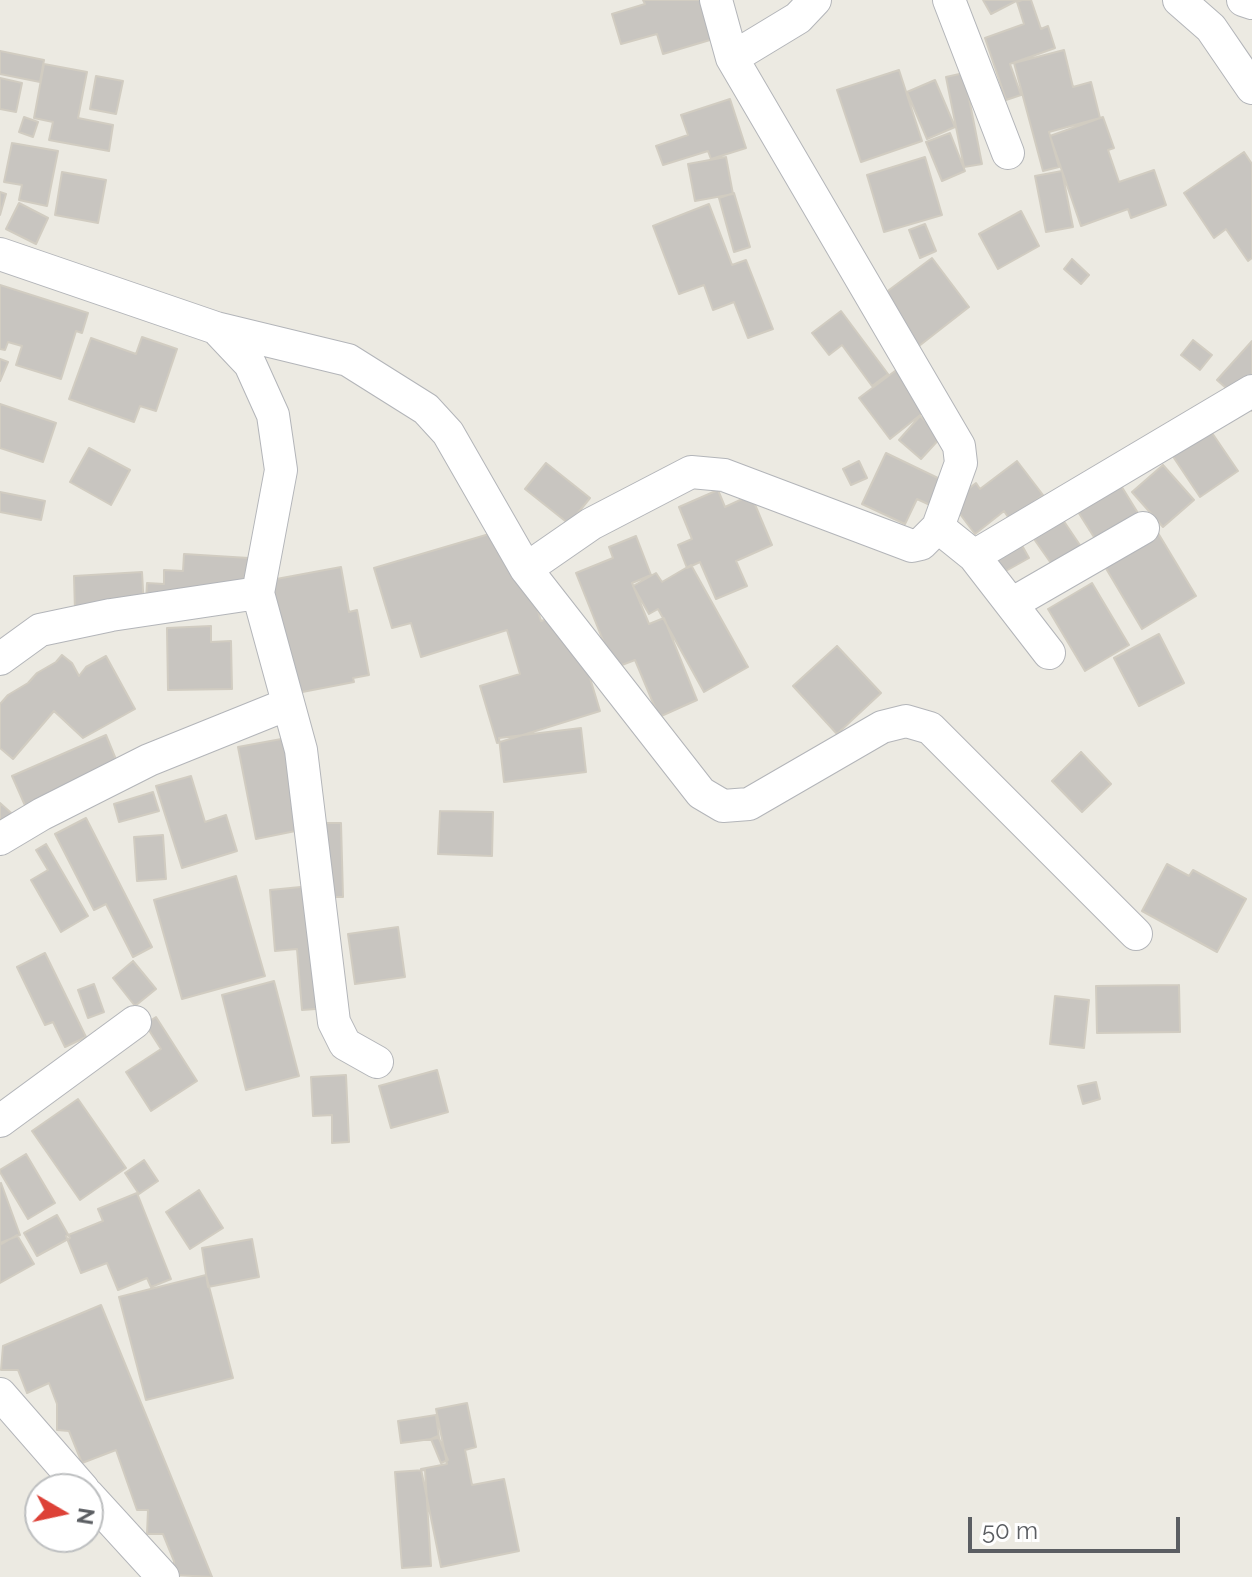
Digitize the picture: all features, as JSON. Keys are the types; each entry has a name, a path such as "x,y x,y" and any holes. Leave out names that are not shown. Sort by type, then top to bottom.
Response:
{"street":[{"path":"526,569 591,524 691,472 724,475 912,546 921,544 938,527 961,463 959,446 732,58 716,0"},
{"path":"732,58 798,18 815,0"},
{"path":"949,0 1008,153"},
{"path":"1179,0 1211,28 1252,88"},
{"path":"1243,0 1252,3"},
{"path":"0,254 216,328 348,360 426,409 448,433 526,569 701,793 723,806 749,804 882,727 906,721 930,728 1136,934"},
{"path":"216,328 250,364 273,415 281,470 258,593 301,750 334,1022 345,1044 377,1062"},
{"path":"974,556 1252,391"},
{"path":"938,527 974,556 1049,653"},
{"path":"1013,603 1143,528"},
{"path":"0,659 40,630 111,615 258,593"},
{"path":"0,839 42,814 149,760 288,704"},
{"path":"0,1121 135,1022"},
{"path":"0,1394 69,1473"},
{"path":"104,1512 163,1577"}],"building":[{"path":"643,0 709,0 720,37 663,54 657,34 621,44 612,14 645,4"},
{"path":"983,0 1018,0 991,14"},
{"path":"1031,0 1041,29 1048,26 1055,48 1010,64 1021,95 1006,100 985,38 1024,24 1017,2"},
{"path":"1064,50 1073,87 1091,82 1100,118 1049,132 1059,167 1043,171 1014,63"},
{"path":"0,51 44,60 40,82 0,74"},
{"path":"44,64 87,72 78,118 113,125 109,151 49,140 53,122 34,118"},
{"path":"899,70 922,141 861,162 837,90"},
{"path":"964,73 982,164 964,167 946,77"},
{"path":"96,76 123,81 116,114 90,109"},
{"path":"0,78 22,83 16,112 0,109"},
{"path":"935,80 955,127 927,139 907,92"},
{"path":"730,99 746,148 711,159 708,151 663,165 656,146 688,135 681,115"},
{"path":"24,117 38,122 33,137 19,132"},
{"path":"1103,117 1114,148 1108,150 1119,182 1154,170 1166,205 1131,218 1128,209 1081,226 1050,136"},
{"path":"950,133 965,171 942,181 926,142"},
{"path":"12,143 58,151 47,206 19,200 22,185 4,182"},
{"path":"1244,152 1252,164 1252,258 1248,261 1226,229 1214,238 1184,193"},
{"path":"726,157 733,194 695,201 688,164"},
{"path":"925,157 942,215 884,232 867,175"},
{"path":"1062,171 1073,227 1046,232 1035,176"},
{"path":"62,172 106,180 98,223 55,215"},
{"path":"0,192 6,194 0,215"},
{"path":"734,193 750,247 734,252 719,198"},
{"path":"19,203 48,218 36,244 6,229"},
{"path":"709,204 732,265 746,260 773,329 748,338 734,302 713,310 704,285 679,294 653,226"},
{"path":"1021,211 1039,246 998,269 979,234"},
{"path":"925,224 936,251 920,258 909,230"},
{"path":"932,258 969,307 919,346 881,296"},
{"path":"1072,259 1089,275 1081,284 1064,269"},
{"path":"0,285 88,313 82,333 76,331 61,379 16,365 22,346 8,342 5,350 0,349"},
{"path":"841,311 888,374 872,386 842,345 829,355 812,333"},
{"path":"142,337 177,349 156,411 140,406 134,422 69,399 91,338 136,354"},
{"path":"1193,340 1212,355 1200,370 1181,355"},
{"path":"1252,341 1252,411 1217,380"},
{"path":"0,359 8,362 0,381"},
{"path":"899,368 929,408 890,439 859,398"},
{"path":"0,404 56,423 43,462 0,448"},
{"path":"920,416 942,436 921,459 899,440"},
{"path":"1208,427 1238,471 1200,497 1170,452"},
{"path":"89,448 130,470 111,505 70,482"},
{"path":"886,453 942,480 930,505 917,499 905,524 862,504"},
{"path":"859,461 867,478 851,485 843,469"},
{"path":"1017,461 1043,495 1010,520 1004,511 975,534 951,502 976,483 980,489"},
{"path":"546,463 590,498 569,524 525,489"},
{"path":"1163,465 1194,500 1163,527 1132,492"},
{"path":"1120,484 1146,526 1104,553 1075,507"},
{"path":"718,490 725,507 751,495 772,545 736,561 747,586 716,599 700,562 687,568 678,545 692,539 679,507"},
{"path":"0,492 45,501 41,520 0,512"},
{"path":"1063,520 1088,557 1060,576 1034,539"},
{"path":"513,527 541,621 570,612 600,711 497,743 480,686 520,674 507,630 421,657 411,623 392,628 374,568"},
{"path":"1155,528 1196,596 1142,629 1101,560"},
{"path":"636,536 651,575 632,583 649,624 664,618 697,700 659,717 635,660 614,668 576,573 613,558 609,547"},
{"path":"1019,540 1029,558 1004,572 994,554"},
{"path":"184,554 265,559 262,609 146,602 147,583 164,584 164,570 183,571"},
{"path":"691,565 748,667 704,692 658,609 649,614 633,586 656,573 662,582"},
{"path":"341,567 349,612 357,610 369,675 353,678 354,682 292,694 271,580"},
{"path":"142,572 144,608 75,612 74,576"},
{"path":"1092,583 1129,645 1085,671 1048,609"},
{"path":"211,626 211,642 231,641 232,689 168,690 167,628"},
{"path":"1159,634 1184,683 1139,706 1114,658"},
{"path":"837,646 881,693 837,734 793,686"},
{"path":"62,655 72,663 79,676 86,667 106,656 135,709 83,738 54,711 13,759 0,748 0,704"},
{"path":"581,728 586,772 504,782 499,738"},
{"path":"106,735 124,779 31,819 12,776"},
{"path":"303,735 320,826 256,839 238,747"},
{"path":"1081,752 1111,784 1082,812 1052,781"},
{"path":"191,776 205,822 226,815 237,851 182,868 156,786"},
{"path":"153,792 159,811 119,822 114,804"},
{"path":"0,803 19,820 0,841"},
{"path":"440,811 493,812 492,856 438,854"},
{"path":"86,818 152,947 133,957 106,904 94,910 55,834"},
{"path":"321,823 341,823 343,897 323,897"},
{"path":"163,835 166,879 137,881 134,837"},
{"path":"46,844 88,916 61,932 31,880 48,870 36,850"},
{"path":"1167,864 1189,876 1193,870 1246,899 1217,952 1142,911"},
{"path":"236,876 265,976 182,999 154,900"},
{"path":"321,885 330,1008 302,1010 297,949 275,951 270,890"},
{"path":"398,927 405,977 355,984 348,934"},
{"path":"45,953 86,1037 65,1047 53,1022 45,1025 17,967"},
{"path":"133,961 156,989 135,1006 113,978"},
{"path":"274,981 299,1076 246,1090 222,995"},
{"path":"94,984 104,1012 88,1018 78,990"},
{"path":"1179,985 1180,1032 1097,1033 1096,986"},
{"path":"1055,996 1089,1000 1084,1048 1050,1044"},
{"path":"156,1017 197,1081 151,1111 126,1072 161,1049 145,1024"},
{"path":"437,1070 448,1112 391,1128 379,1086"},
{"path":"346,1075 349,1142 332,1143 332,1115 313,1116 311,1077"},
{"path":"1096,1082 1100,1099 1083,1104 1078,1086"},
{"path":"78,1099 126,1168 80,1200 32,1131"},
{"path":"26,1154 55,1203 28,1219 0,1172"},
{"path":"144,1160 158,1181 139,1194 125,1173"},
{"path":"0,1184 20,1235 0,1243"},
{"path":"199,1190 223,1228 190,1249 166,1212"},
{"path":"137,1193 171,1279 151,1287 147,1278 118,1290 107,1263 81,1273 66,1236 103,1221 98,1209"},
{"path":"57,1215 70,1238 37,1256 24,1233"},
{"path":"17,1235 34,1264 0,1283 0,1245"},
{"path":"252,1239 259,1277 208,1287 202,1248"},
{"path":"206,1275 233,1378 146,1400 119,1297"},
{"path":"101,1305 212,1577 174,1575 174,1561 163,1534 147,1534 148,1510 137,1510 116,1450 82,1463 69,1431 57,1430 57,1404 49,1383 27,1393 18,1370 1,1370 3,1346"},
{"path":"467,1403 476,1447 465,1450 472,1485 504,1479 519,1551 441,1567 421,1469 447,1464 436,1409"},
{"path":"436,1415 439,1438 401,1443 398,1421"},
{"path":"438,1436 448,1460 441,1463 431,1439"},
{"path":"425,1470 431,1566 402,1568 395,1472"}]}
